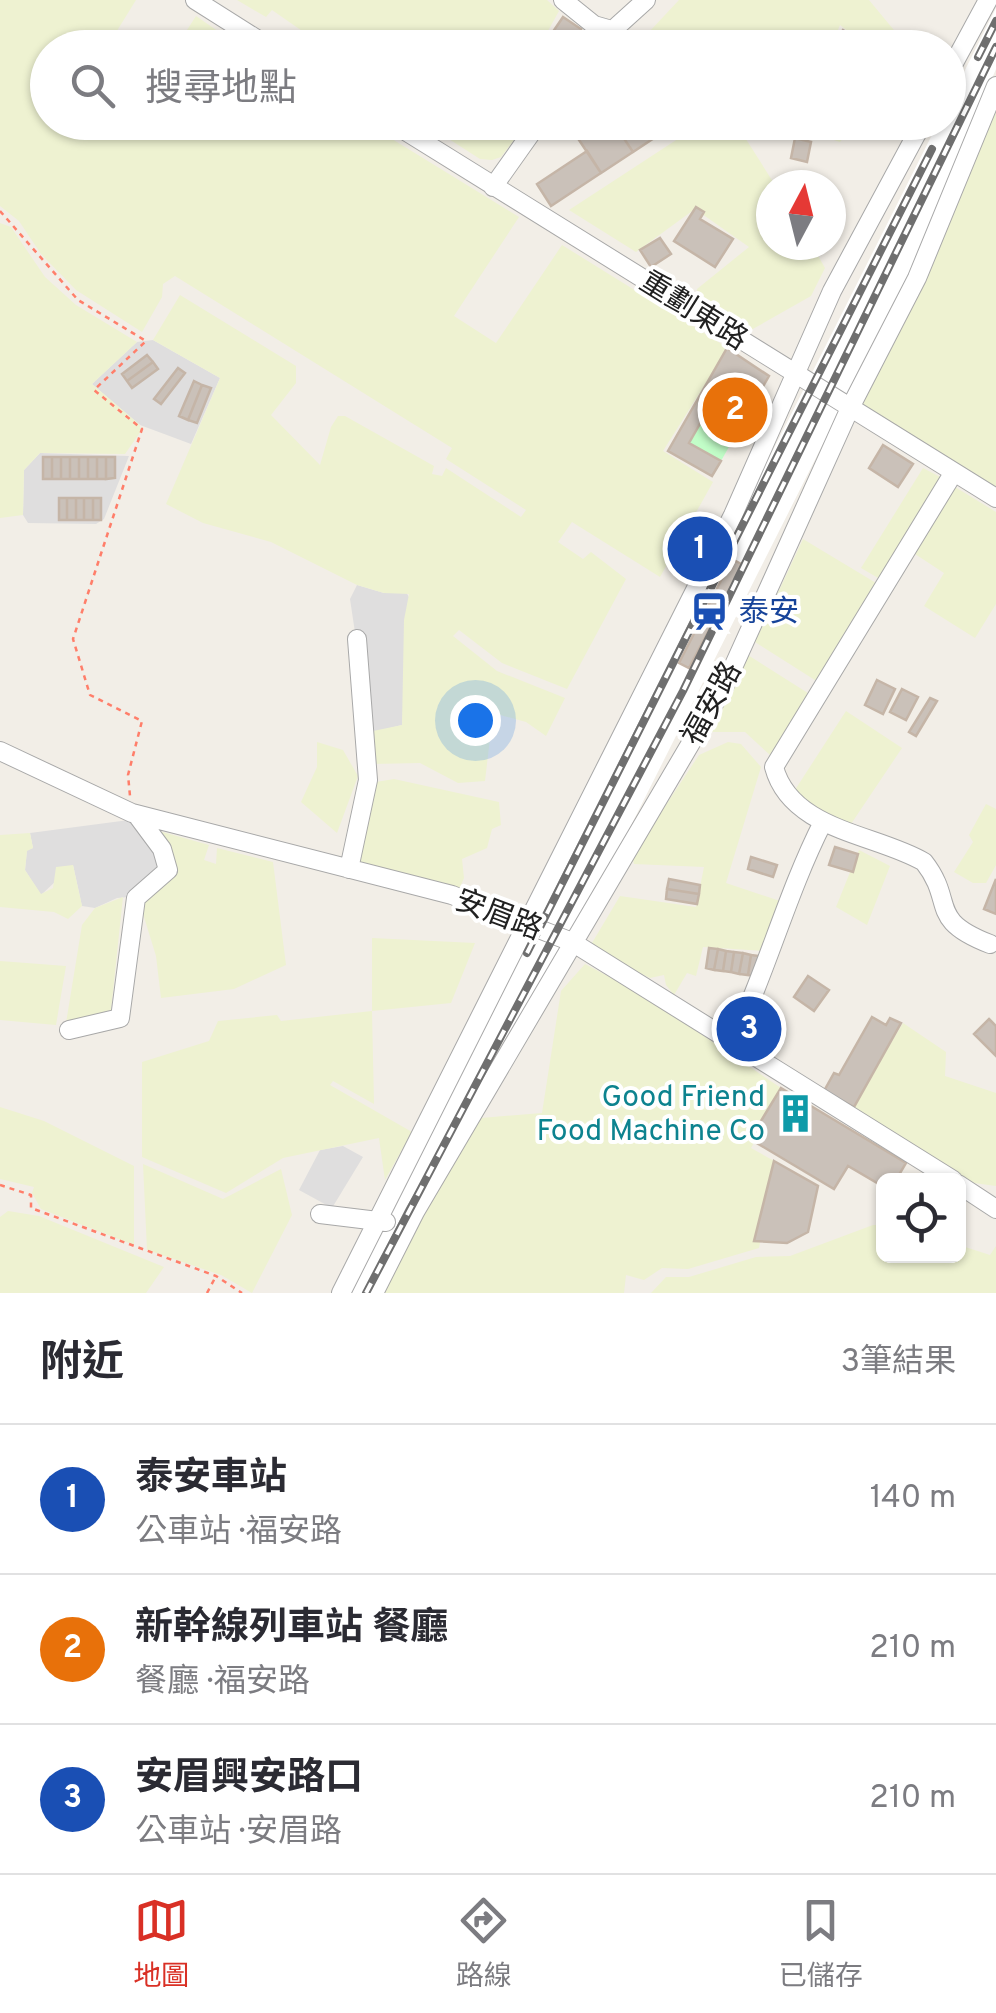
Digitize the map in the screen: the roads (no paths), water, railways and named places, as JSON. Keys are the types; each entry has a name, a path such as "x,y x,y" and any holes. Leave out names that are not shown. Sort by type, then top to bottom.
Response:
{"street":[{"path":"195,0 242,30"},
{"path":"563,0 594,25 612,30"},
{"path":"616,30 646,0"},
{"path":"966,41 988,0"},
{"name":"福安路","path":"374,1293 464,1127 724,685 850,408 917,278 996,86"},
{"name":"重劃東路","path":"419,140 996,498"},
{"path":"493,187 527,140"},
{"name":"福安路","path":"341,1293 725,532 832,290 912,140"},
{"path":"954,472 776,759 776,774 788,792 823,822 924,862 946,918 966,934 990,944"},
{"path":"349,869 368,780 358,639"},
{"name":"安眉路","path":"0,750 134,813 452,896 572,942 942,1173"},
{"path":"69,1030 120,1018 136,898 168,870 162,849 134,813"},
{"path":"732,1042 752,1000 800,869 823,822"},
{"path":"434,1114 464,1127"},
{"name":"安眉路","path":"966,1189 996,1209"},
{"path":"320,1214 380,1220 406,1229"}],"railway":[{"path":"978,57 996,21"},
{"path":"966,109 996,47"},
{"path":"366,1293 683,691 951,140"},
{"path":"527,953 932,149"}],"place":[{"name":"新幹線列車站 餐廳","path":"735,410"},
{"name":"泰安車站","path":"700,549"},
{"name":"泰安","path":"709,611"},
{"name":"安眉興安路口","path":"749,1029"},
{"name":"Good Friend Food Machine Co","path":"795,1113"}]}
